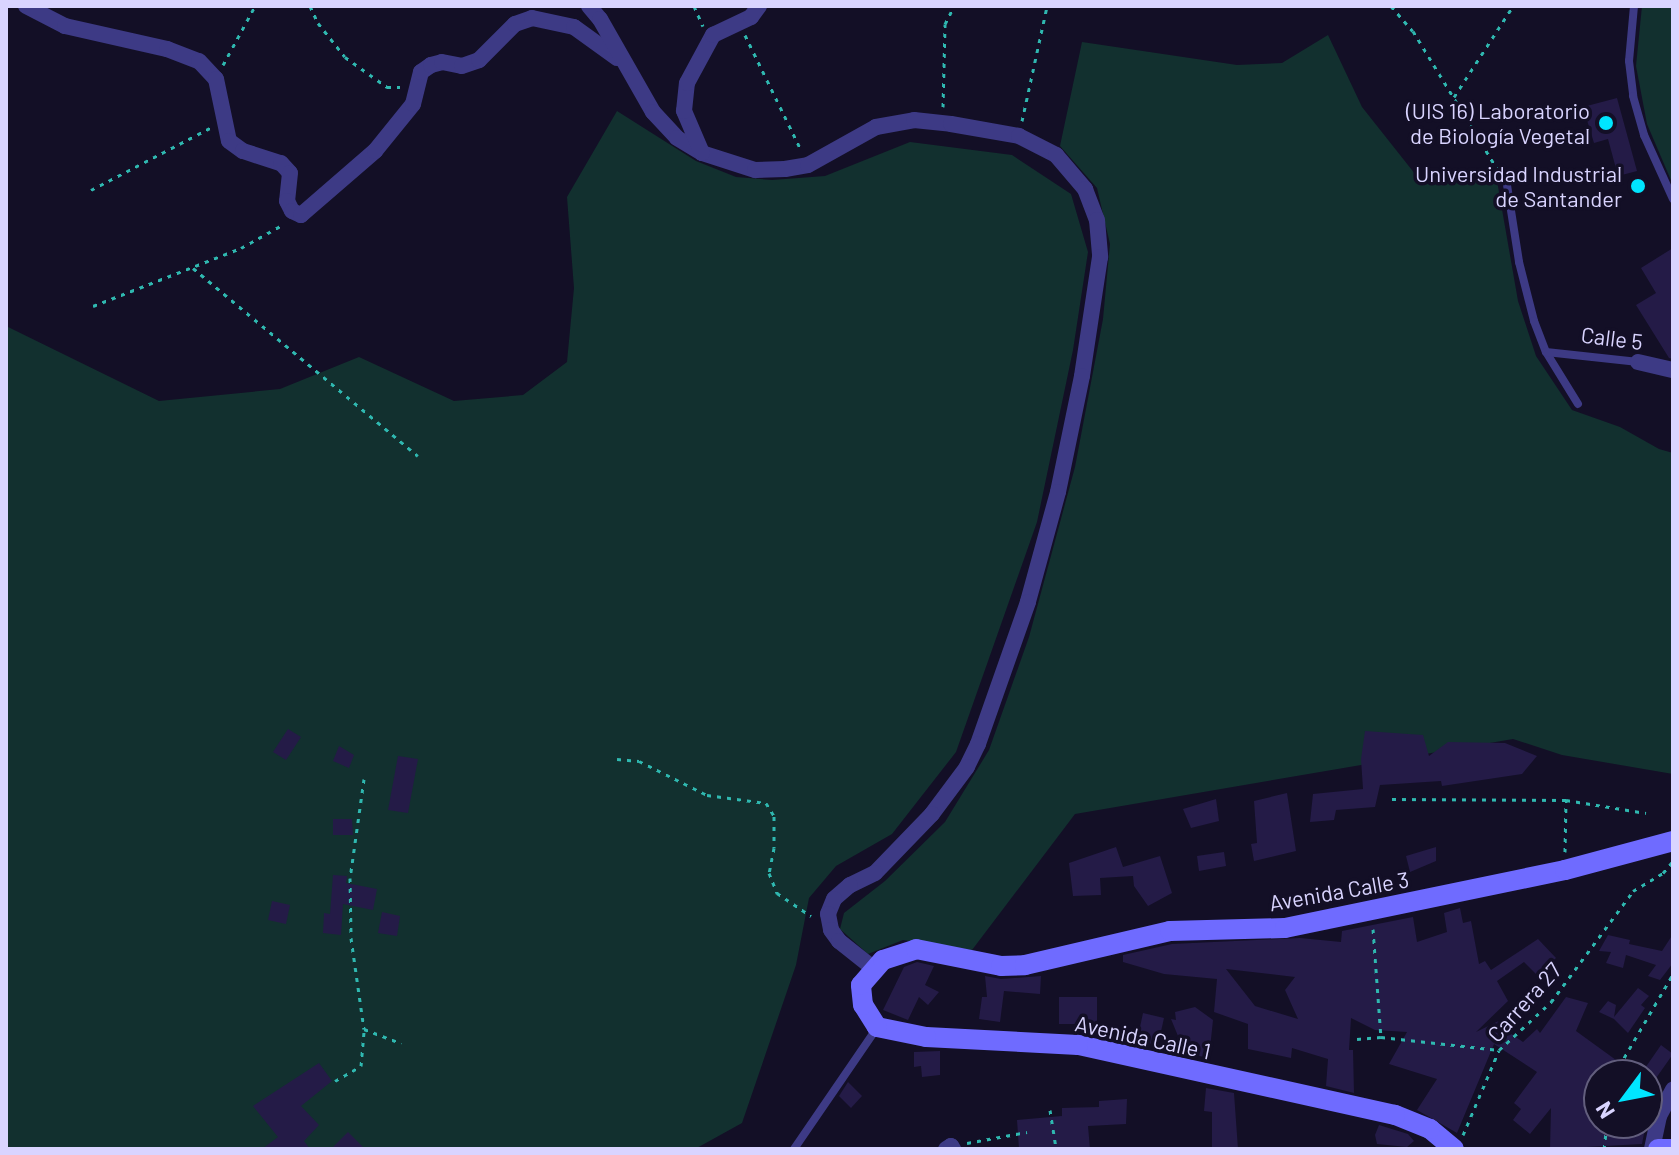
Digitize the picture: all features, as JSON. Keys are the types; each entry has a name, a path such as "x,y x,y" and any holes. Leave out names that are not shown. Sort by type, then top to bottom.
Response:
{"street":[{"path":"26,6 65,26 167,49 199,61 216,79 222,122 229,141 243,151 281,163 290,173 287,201 292,211 301,215 375,151 413,104 421,72 442,62 462,66 479,60 515,24 532,18 574,27 622,61"},
{"path":"589,6 600,19 653,112 677,138 702,153 755,170 808,165 876,127 914,120 1019,136 1056,155 1085,189 1097,220 1100,257 1082,376 1058,492 1028,602 978,744 967,767 932,814 875,873 850,885 834,899 828,914 831,930 839,941 873,968 861,985 863,1005 877,1027"},
{"path":"702,153 684,111 687,83 713,35 751,17 759,6"},
{"name":"Calle 5","path":"1638,362 1673,370"},
{"name":"Avenida Calle 3","path":"873,968 883,960 916,949 1001,966 1025,965 1170,931 1285,928 1565,870 1673,841"},
{"name":"Avenida Calle 1","path":"877,1027 926,1037 1078,1045 1395,1115 1458,1143"},
{"path":"1673,1090 1659,1116 1655,1149 1673,1149"}],"lane":[{"path":"1634,6 1629,61 1633,96 1644,135 1673,199"},
{"path":"1507,185 1519,262 1546,352 1578,404"},
{"name":"Calle 5","path":"1546,352 1638,362"},
{"path":"794,1149 877,1027"}],"path":[{"path":"216,79 255,6"},
{"path":"310,6 318,23 345,57 387,87 416,87"},
{"path":"942,123 945,24 954,6"},
{"path":"1019,136 1047,6"},
{"path":"1391,6 1413,31 1507,185"},
{"path":"1454,98 1513,6"},
{"path":"739,21 808,165"},
{"path":"91,190 222,122"},
{"path":"93,306 241,248 301,215"},
{"path":"193,268 418,456"},
{"path":"617,759 639,761 707,795 766,803 774,816 774,848 769,873 777,893 831,930"},
{"path":"335,1081 361,1066 364,1029 351,938 350,878 364,779"},
{"path":"1392,799 1566,800 1646,813"},
{"path":"1565,870 1566,800"},
{"name":"Carrera 27","path":"1458,1143 1499,1050 1551,1002 1633,891 1663,873 1673,861"},
{"path":"1374,936 1381,1037"},
{"path":"1623,1059 1673,974"},
{"path":"364,1029 401,1043"},
{"path":"1357,1039 1381,1037 1499,1050"},
{"path":"1050,1110 1056,1149"},
{"path":"950,1148 1027,1132"}],"green space":[{"path":"1642,6 1673,6 1673,185 1647,124 1636,66"},
{"path":"1328,35 1362,107 1423,184 1496,175 1518,301 1536,356 1572,410 1620,427 1659,449 1673,453 1673,774 1562,755 1513,739 1075,814 972,950 903,940 868,954 840,929 844,913 885,881 945,822 989,750 1029,637 1075,467 1103,319 1110,244 1097,188 1060,146 1082,42 1237,65 1282,63"},
{"path":"617,111 696,161 736,177 772,180 825,176 910,142 1012,155 1071,194 1088,252 1073,350 1037,522 956,752 892,834 836,866 809,898 796,965 742,1123 695,1149 6,1149 6,326 159,401 280,389 359,357 454,401 523,395 567,362 574,288 567,197"}],"building":[{"name":"(UIS 16) Laboratorio de Biología Vegetal","path":"1617,98 1637,171 1618,176 1608,139 1594,143 1583,107"},
{"path":"1673,248 1673,359 1669,358 1636,305 1656,293 1641,268"},
{"path":"288,729 301,737 286,760 273,752"},
{"path":"1365,731 1423,735 1429,756 1448,742 1505,743 1537,756 1522,774 1442,786 1441,781 1380,785 1375,807 1336,810 1334,820 1310,822 1313,794 1363,789 1361,759"},
{"path":"339,746 354,755 349,768 333,761"},
{"path":"398,756 418,759 408,813 388,810"},
{"path":"1287,793 1296,851 1254,861 1251,844 1257,843 1254,801"},
{"path":"1216,799 1219,821 1191,828 1183,809"},
{"path":"333,819 352,819 353,835 333,835"},
{"path":"1116,847 1123,867 1160,856 1172,893 1148,906 1134,886 1133,876 1100,878 1101,895 1073,896 1069,863"},
{"path":"1436,847 1436,861 1410,872 1406,856"},
{"path":"1224,852 1226,866 1199,871 1197,856"},
{"path":"333,875 347,876 346,883 377,889 373,910 343,904 341,935 323,933 324,913 330,914"},
{"path":"272,901 290,905 286,924 268,920"},
{"path":"1460,908 1463,923 1471,921 1479,964 1485,961 1491,970 1538,939 1556,958 1537,975 1524,962 1497,981 1508,1001 1476,1032 1517,1012 1504,1029 1523,1042 1537,1029 1540,1033 1566,997 1588,1003 1576,1031 1615,1059 1583,1059 1583,1139 1643,1139 1642,1144 1550,1149 1551,1108 1530,1134 1513,1120 1521,1109 1514,1103 1537,1072 1494,1044 1457,1133 1417,1110 1437,1079 1389,1064 1407,1032 1375,1030 1351,1018 1349,1050 1353,1050 1354,1093 1326,1086 1328,1059 1292,1048 1291,1058 1248,1049 1248,1024 1214,1012 1217,979 1164,974 1123,962 1123,955 1172,944 1300,938 1341,942 1342,931 1413,917 1417,942 1447,932 1444,913","holes":["1226,969 1295,977 1285,990 1298,1019 1255,1006"]},
{"path":"382,912 400,916 397,936 378,933"},
{"path":"1673,934 1673,963 1660,980 1648,976 1656,965 1626,955 1623,968 1606,963 1611,952 1599,951 1608,935 1630,940 1629,944 1662,951"},
{"path":"917,962 934,966 925,985 939,992 928,1005 919,997 908,1020 883,1010 904,967"},
{"path":"985,976 1001,979 1041,976 1040,994 1004,991 1000,1022 979,1019 982,997 987,997"},
{"path":"1638,988 1649,996 1641,1005 1645,1008 1628,1033 1614,1019 1599,1012 1608,1001 1616,1005 1614,1017"},
{"path":"1059,997 1097,997 1097,1024 1059,1024"},
{"path":"1195,1007 1213,1020 1209,1058 1185,1053 1171,1019 1176,1020 1175,1012"},
{"path":"1143,1013 1164,1018 1158,1045 1137,1041"},
{"path":"1661,1045 1673,1054 1663,1068 1663,1059 1651,1059"},
{"path":"940,1051 940,1075 922,1077 921,1066 914,1067 914,1052"},
{"path":"319,1063 332,1081 301,1106 319,1125 304,1141 310,1149 262,1149 278,1137 253,1106"},
{"path":"848,1082 862,1096 851,1108 839,1096"},
{"path":"1206,1088 1234,1093 1238,1149 1212,1149 1212,1112 1204,1111"},
{"path":"1127,1099 1126,1124 1088,1126 1090,1149 1019,1149 1017,1120 1062,1116 1062,1108 1099,1107 1099,1101"},
{"path":"1379,1125 1408,1134 1414,1141 1407,1147 1377,1144 1375,1135"},
{"path":"348,1132 365,1149 331,1149"}],"place":[{"name":"(UIS 16) Laboratorio de Biología Vegetal","path":"1606,123"},
{"name":"Universidad Industrial de Santander","path":"1638,186"}]}
